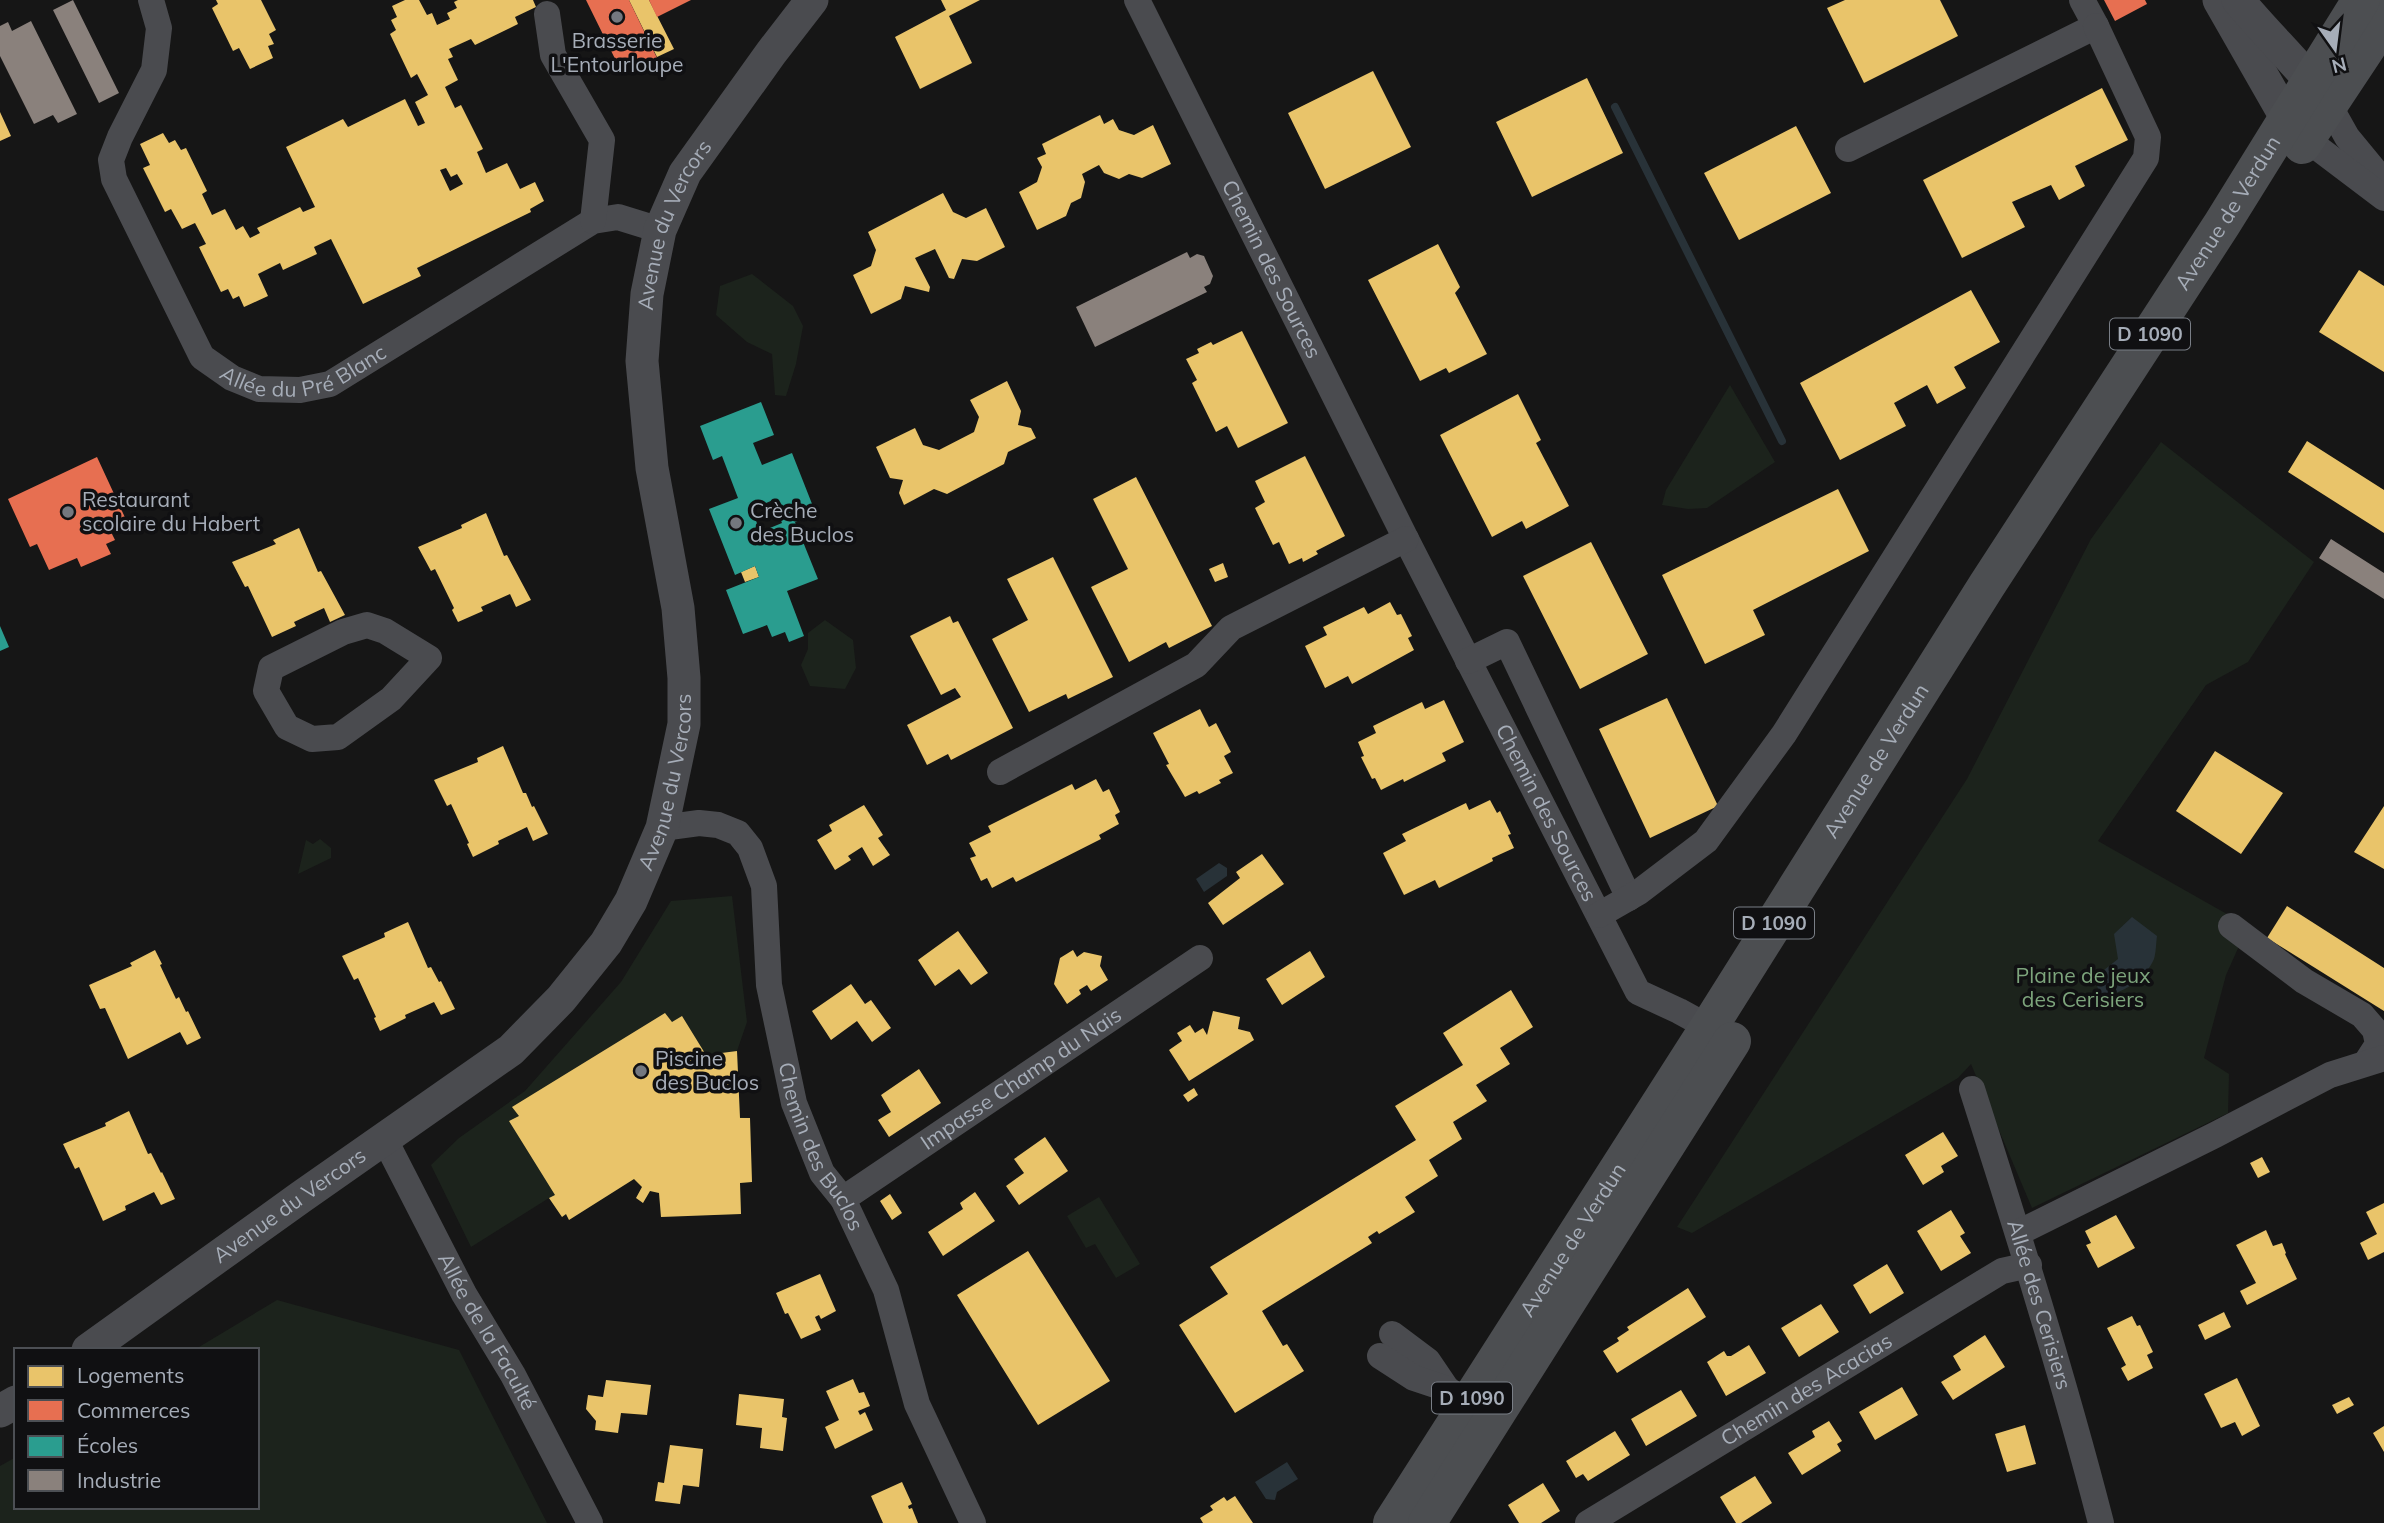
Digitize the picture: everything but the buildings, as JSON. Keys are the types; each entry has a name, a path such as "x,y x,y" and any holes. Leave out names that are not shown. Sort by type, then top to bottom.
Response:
{"main road":[{"name":"Avenue de Verdun","path":"1392,1523 1469,1404 1720,1034 2004,599 2319,92 2361,0"},
{"name":"Avenue de Verdun","path":"2319,92 2367,47 2384,10"},
{"name":"Avenue de Verdun","path":"1427,1523 1469,1404"}],"street":[{"name":"Allée du Pré Blanc","path":"150,0 159,28 154,70 111,160 114,179 202,357 232,378 259,389 300,390 330,384 593,221 618,216 660,230"},
{"name":"Avenue du Vercors","path":"91,1348 511,1050 561,999 606,943 631,901 662,828 684,724 684,678 678,608 652,468 642,361 647,294 660,230 685,173 812,0"},
{"name":"Chemin des Sources","path":"1137,0 1406,539 1638,992 1720,1034"},
{"path":"1599,915 1629,898 1706,841 1784,734 2146,158 2148,136 2082,0"},
{"path":"2218,0 2296,129 2384,198"},
{"path":"2238,0 2319,92 2347,136 2384,182"},
{"path":"547,14 553,55 602,140 593,221"},
{"path":"1848,149 2096,26"},
{"path":"1000,772 1196,665 1231,628 1406,539"},
{"path":"367,625 385,631 429,658 391,699 338,737 313,739 287,727 266,691 271,668 343,632 367,625"},
{"path":"1468,661 1507,642 1629,898"},
{"name":"Chemin des Buclos","path":"662,828 699,823 718,825 738,833 750,848 764,886 769,985 794,1103 822,1173 844,1199 886,1290 917,1404 973,1523"},
{"path":"2018,1233 2330,1075 2375,1060 2378,1044 2375,1030 2362,1015 2305,981 2231,926"},
{"name":"Impasse Champ du Nais","path":"844,1199 1199,958"},
{"name":"Allée des Cerisiers","path":"1972,1089 2029,1265 2101,1523"},
{"name":"Allée de la Faculté","path":"385,1140 464,1294 513,1375 590,1523"},
{"name":"Chemin des Acacias","path":"1588,1523 2002,1271 2029,1265"},
{"path":"1386,1345 1414,1378 1469,1404"}],"green space":[{"path":"752,274 793,306 803,326 796,364 786,396 775,395 772,354 747,342 716,315 720,286"},
{"path":"1730,385 1775,462 1707,508 1688,509 1662,505 1666,490"},
{"name":"Plaine de jeux des Cerisiers","path":"2161,442 2314,562 2248,662 2206,685 2098,841 2248,926 2226,975 2204,1058 2229,1074 2228,1113 2032,1208 1971,1064 1958,1078 1692,1233 1677,1227 1967,779 2091,539"},
{"path":"825,620 853,640 856,668 845,689 810,686 801,665 808,649 808,633"},
{"path":"320,839 331,848 331,858 298,874 306,840 313,844"},
{"name":"Piscine des Buclos","path":"732,896 747,1022 737,1051 740,1117 750,1118 752,1182 740,1183 741,1214 661,1217 659,1193 650,1191 643,1203 636,1198 642,1187 634,1179 569,1220 566,1215 562,1217 549,1198 471,1247 431,1165 459,1138 525,1091 621,982 671,901"},
{"path":"1099,1197 1140,1264 1116,1278 1095,1244 1086,1248 1067,1216"},
{"path":"277,1300 459,1350 547,1523 0,1523 0,1466 14,1458 14,1509 259,1509 259,1348 197,1348"}],"shaded area":[{"path":"1219,863 1227,868 1227,876 1204,892 1196,879"},
{"path":"2132,917 2157,936 2154,959 2145,973 2132,985 2100,997 2096,981 2104,970 2118,959 2114,934"},
{"path":"1287,1462 1298,1479 1277,1492 1275,1500 1266,1499 1255,1482"}],"waterway":[{"path":"1615,107 1782,441"}],"place":[{"name":"Brasserie L'Entourloupe","path":"617,17"},
{"name":"Restaurant scolaire du Habert","path":"68,512"},
{"name":"Crèche des Buclos","path":"736,523"},
{"name":"Piscine des Buclos","path":"641,1071"}]}
